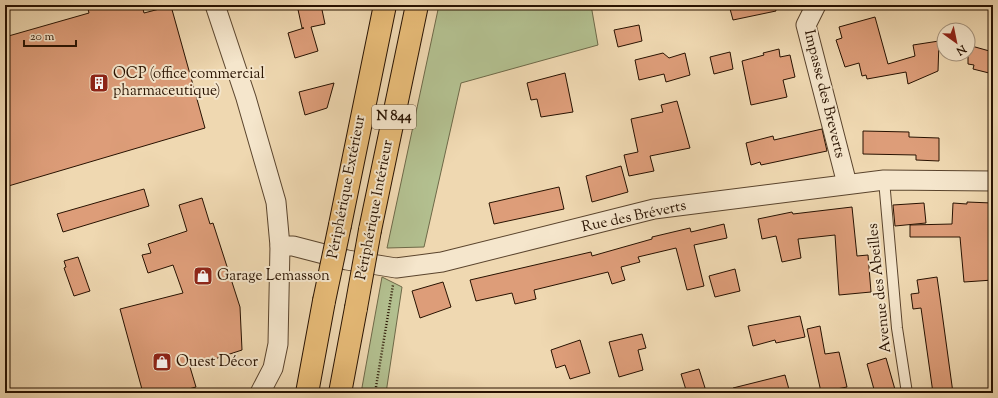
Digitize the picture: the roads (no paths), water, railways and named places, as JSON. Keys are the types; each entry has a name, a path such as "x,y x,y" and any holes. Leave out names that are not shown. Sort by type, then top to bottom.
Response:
{"highway":[{"name":"Périphérique Extérieur","path":"307,393 324,301 385,5"},
{"name":"Périphérique Intérieur","path":"340,393 370,230 417,5"}],"street":[{"path":"215,5 246,98 276,202 280,246 278,344 273,368 260,393"},
{"name":"Impasse des Breverts","path":"816,5 806,25 847,184"},
{"name":"Rue des Bréverts","path":"280,246 293,246 347,260 396,268 442,262 654,209 884,180 993,181"}],"lane":[{"name":"Avenue des Abeilles","path":"884,180 898,328 907,393"}],"place":[{"name":"OCP (office commercial pharmaceutique)","path":"99,83"},
{"name":"Garage Lemasson","path":"203,276"},
{"name":"Ouest Décor","path":"162,362"}]}
